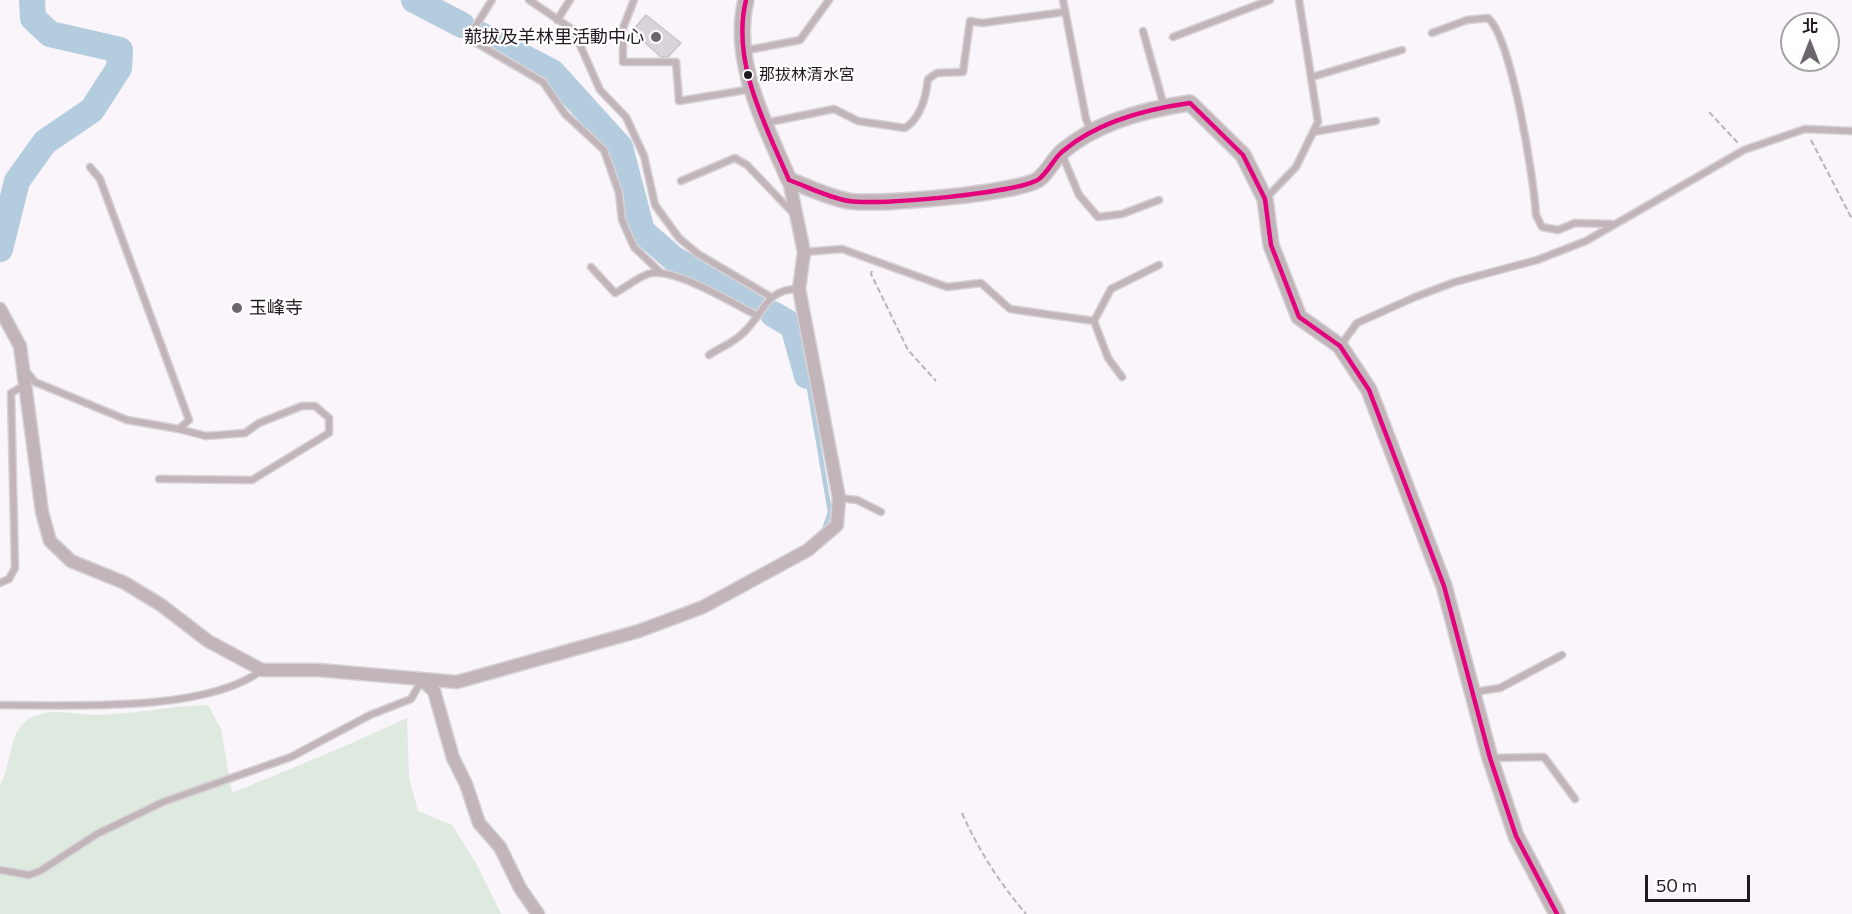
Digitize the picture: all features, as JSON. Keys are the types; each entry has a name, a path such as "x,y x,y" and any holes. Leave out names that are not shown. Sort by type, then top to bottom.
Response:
{"street":[{"path":"0,309 20,346 42,512 50,541 71,561 125,583 161,605 208,641 262,670 389,674 422,680 457,682 639,632 702,607 808,549 837,525 839,498 800,289 804,252 789,180 752,89 742,51 742,17 746,0"},
{"path":"789,180 850,202 908,200 1020,187 1039,179 1061,152 1091,131 1164,106 1190,103 1243,155 1265,199 1271,245 1299,317 1340,346 1373,400 1444,586 1490,758 1516,836 1557,914"},
{"path":"422,680 434,691 453,758 466,784 479,823 500,847 520,888 538,914"}],"lane":[{"path":"492,0 468,38 543,82 565,114 604,150 618,193 622,220 634,247 660,272"},
{"path":"529,0 569,27 600,90 626,117 644,156 655,205 679,238 698,254 771,297"},
{"path":"557,20 570,0"},
{"path":"634,0 624,28 624,62 676,62 679,101 752,89"},
{"path":"742,51 800,40 830,0"},
{"path":"1063,0 1086,119 1091,131"},
{"path":"1173,37 1270,0"},
{"path":"1265,199 1296,166 1318,122 1299,0"},
{"path":"765,123 834,109 858,121 905,128 913,123 926,96 928,79 937,73 963,72 970,21 982,23 1065,12"},
{"path":"1432,33 1467,20 1488,18 1493,22 1503,47 1526,135 1536,215 1542,226 1558,230 1575,224 1613,224"},
{"path":"1143,31 1164,106"},
{"path":"1312,77 1402,50"},
{"path":"1313,132 1376,122"},
{"path":"1340,346 1357,323 1414,297 1455,282 1537,260 1586,241 1744,150 1805,129 1852,131"},
{"path":"1061,152 1079,195 1098,217 1122,214 1160,200"},
{"path":"681,181 735,158 747,165 797,218"},
{"path":"90,166 100,179 189,420 179,429"},
{"path":"804,252 842,249 876,259 947,287 981,283 1010,309 1094,321"},
{"path":"1122,377 1108,358 1094,321 1111,289 1160,266"},
{"path":"591,267 615,293 650,273 660,272 675,275 758,316"},
{"path":"709,355 742,335 771,297 786,288 800,289"},
{"path":"23,369 35,382 127,420 206,436 245,433 258,423 302,406 315,406 329,418 329,433 252,480 159,479"},
{"path":"0,583 9,579 15,568 11,393 26,384"},
{"path":"839,498 856,500 881,512"},
{"path":"1472,692 1500,688 1562,655"},
{"path":"0,705 128,705 226,688 251,678 262,670"},
{"path":"0,870 28,875 40,871 97,834 163,802 291,757 369,714 411,699 422,680"},
{"path":"1490,758 1544,757 1575,799"}],"path":[{"path":"1709,112 1744,150"},
{"path":"1805,129 1852,219"},
{"path":"876,259 871,274 908,350 936,381"},
{"path":"962,813 977,848 997,880 1026,914"}],"shaded area":[{"path":"208,705 221,729 232,793 407,718 409,778 418,811 452,825 476,863 501,914 0,914 0,785 13,741 22,725 37,715 54,712 97,715"}],"building":[{"name":"𦰡拔及羊林里活動中心","path":"646,15 681,43 668,57 661,57 632,31"}],"waterway":[{"path":"0,249 17,181 45,142 92,110 119,68 120,50 50,34 33,18 32,0"},
{"path":"414,0 462,25"},
{"path":"479,34 552,72 620,147 642,231 674,259 753,303"},
{"path":"773,314 793,326 807,376"},
{"path":"807,376 830,512 824,530"}],"transit line":[{"path":"746,0 743,46 747,69 761,115 789,180 834,197 849,201 887,202 978,193 1026,184 1039,179 1063,151 1091,132 1140,113 1190,103 1243,155 1265,199 1271,245 1299,317 1340,346 1369,390 1444,586 1490,758 1516,836 1557,914"}],"place":[{"name":"𦰡拔及羊林里活動中心","path":"656,37"},
{"name":"那拔林清水宮","path":"748,75"},
{"name":"玉峰寺","path":"237,308"}]}
